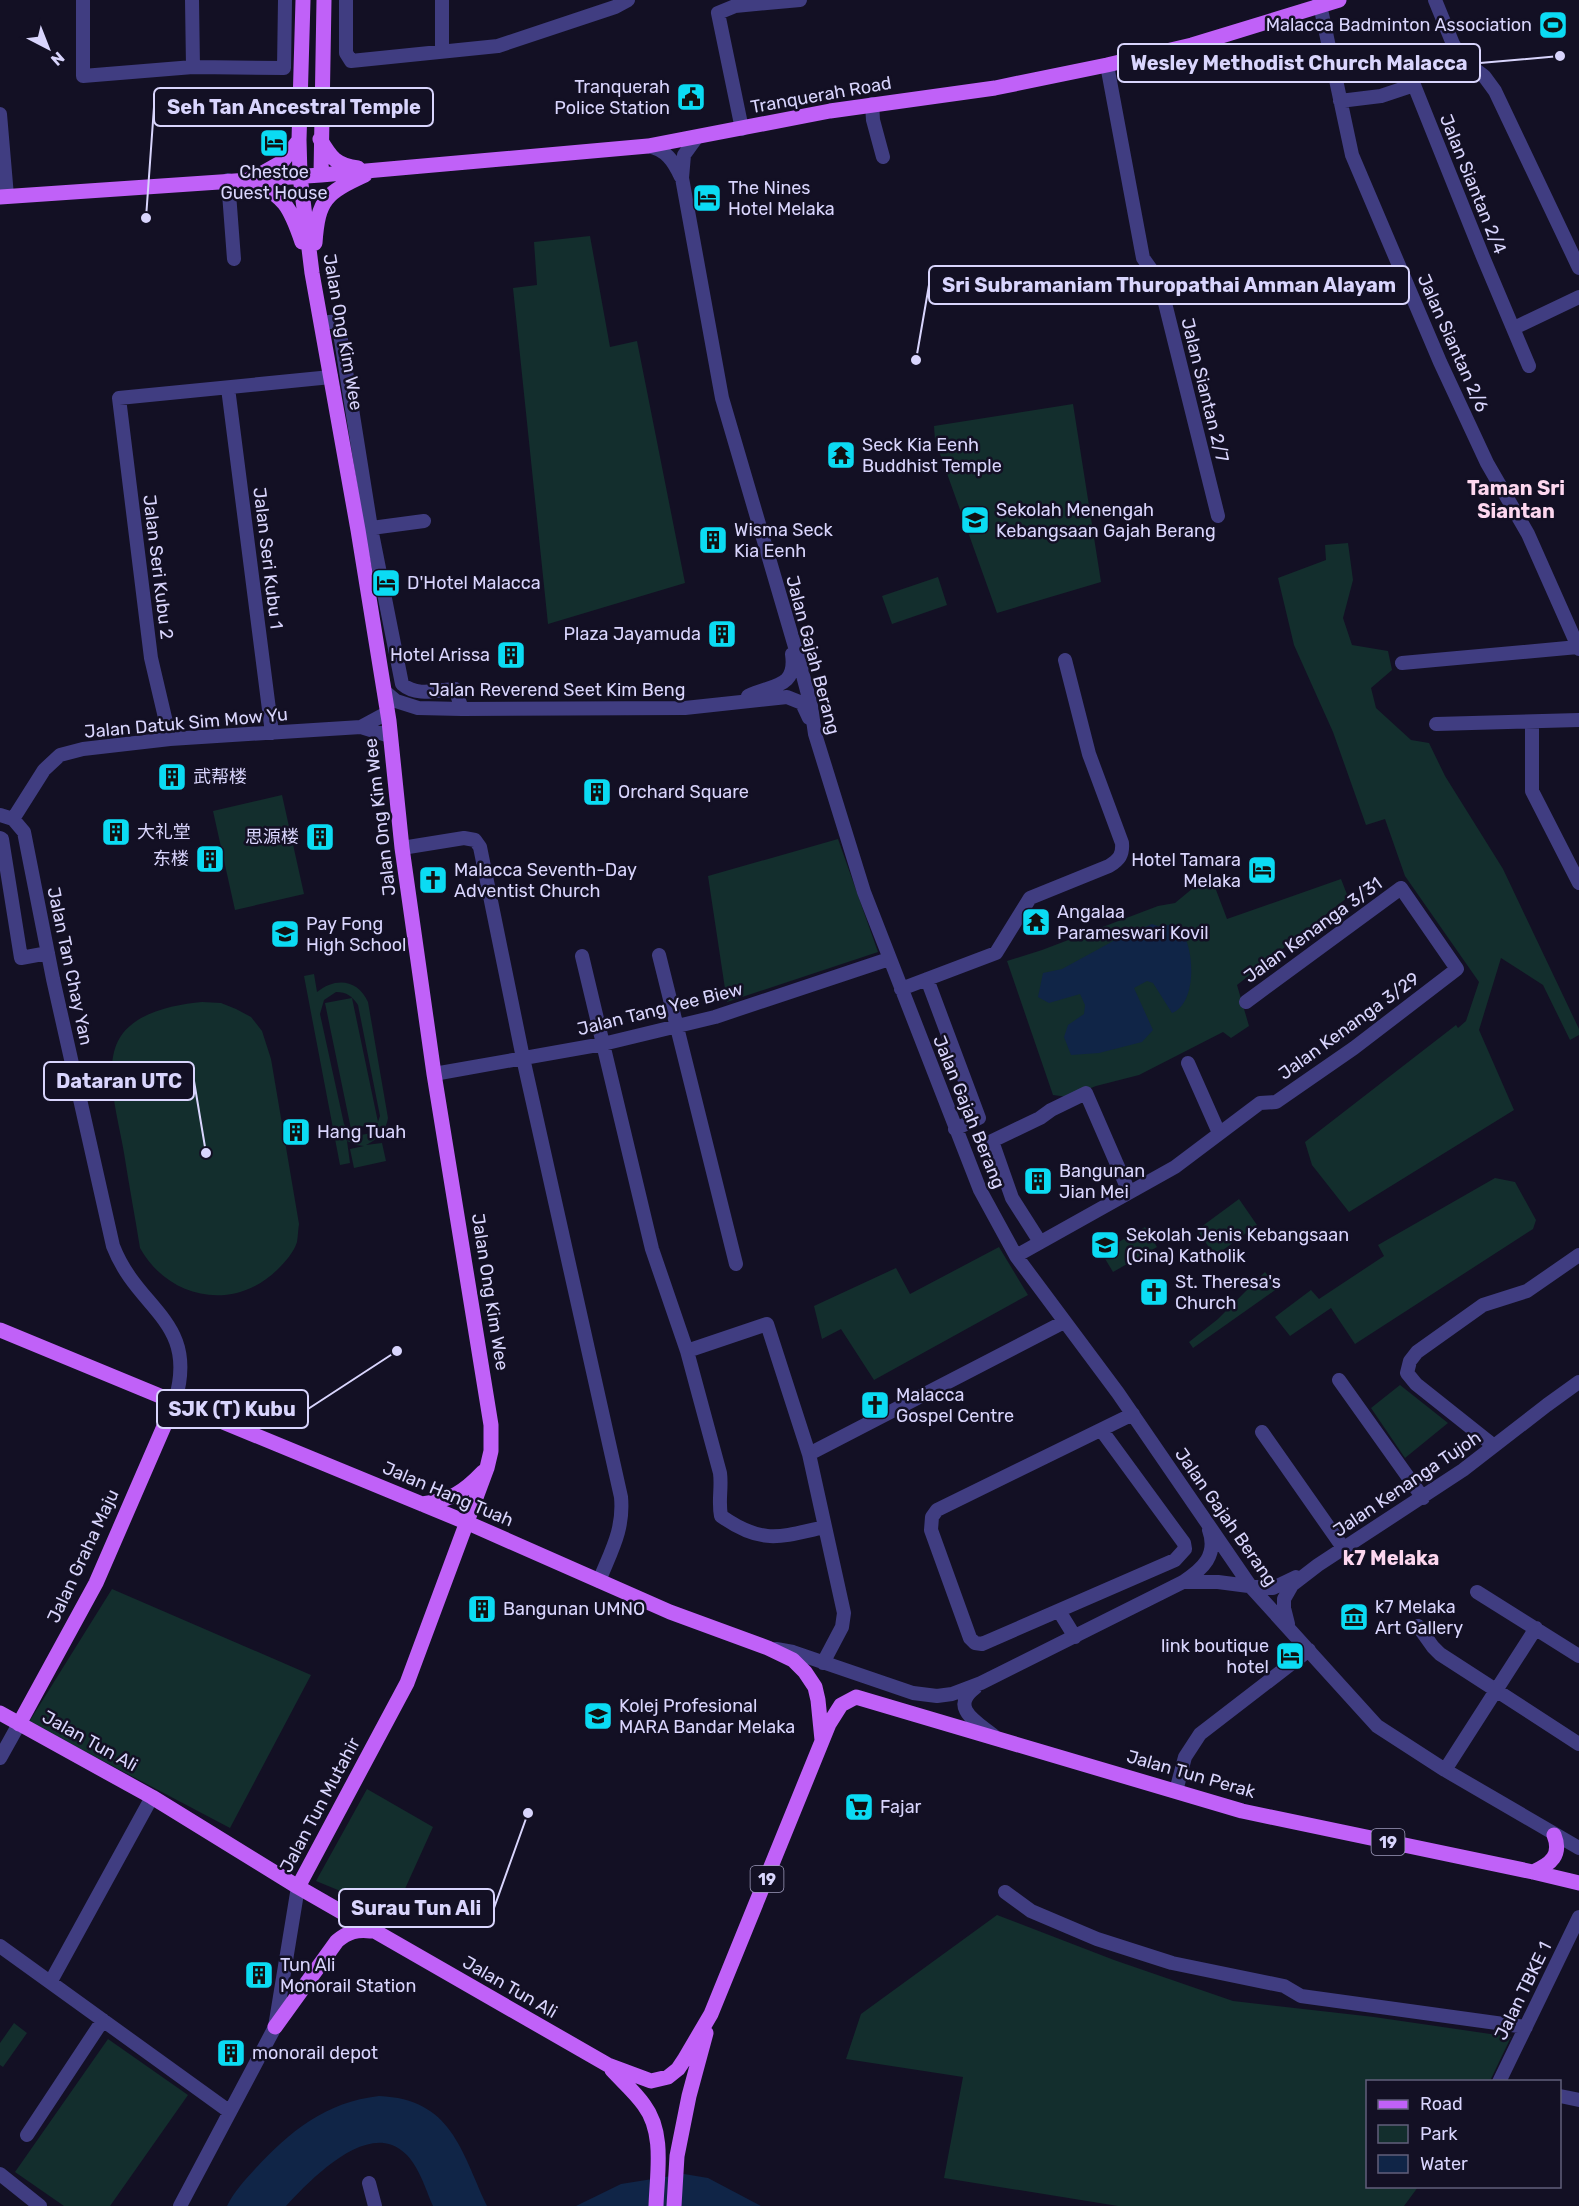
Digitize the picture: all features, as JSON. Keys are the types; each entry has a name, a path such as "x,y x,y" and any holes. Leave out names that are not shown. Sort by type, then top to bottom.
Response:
{"main road":[{"name":"Jalan Ong Kim Wee","path":"303,0 300,176 312,273 331,377 364,529 402,848 434,1074 491,1425 491,1451 468,1523"},
{"path":"321,175 324,0"},
{"name":"Tranquerah Road","path":"4,197 251,178 321,175 648,146 872,104 996,88 1107,65 1192,45 1320,3 1339,0"},
{"path":"320,139 327,151 344,166 376,170"},
{"path":"251,178 282,162 299,140"},
{"path":"312,273 316,223 323,203 344,185 376,170"},
{"path":"251,178 276,194 292,212 312,273"},
{"name":"Jalan Hang Tuah","path":"0,1330 468,1523 670,1612 768,1648 793,1660 815,1687 819,1700 822,1744"},
{"name":"Jalan Graha Maju","path":"20,1724 96,1583 175,1401"},
{"path":"422,1504 456,1496 469,1487 487,1468"},
{"name":"Jalan Tun Mutahir","path":"298,1887 407,1683 468,1523"},
{"name":"Jalan Tun Perak","path":"822,1744 829,1724 841,1706 856,1697 1242,1811 1533,1872 1579,1884"},
{"name":"Jalan Tun Ali","path":"0,1713 152,1797 374,1932 608,2065 651,2081 668,2077 678,2069 711,2014 822,1744"},
{"path":"1533,1872 1545,1867 1552,1860 1558,1844 1554,1835"},
{"path":"275,2027 337,1941 347,1933 361,1930 374,1932"},
{"name":"19","path":"674,2206 677,2156 689,2096 711,2014"},
{"path":"608,2065 651,2116 657,2143 656,2206"}],"street":[{"path":"83,0 83,75 193,67 284,69 285,0"},
{"path":"192,0 193,67"},
{"path":"346,0 346,53 351,61 498,46 615,7 628,0"},
{"path":"442,0 442,51"},
{"path":"742,129 718,13 735,6 800,0"},
{"path":"1435,0 1453,44 1463,60 1484,76 1495,91 1579,268"},
{"name":"Jalan Siantan 2/6","path":"1320,3 1352,155 1440,362 1487,463 1528,534 1578,648"},
{"name":"Jalan Siantan 2/7","path":"1107,65 1143,258 1155,275 1162,291 1218,516"},
{"name":"Jalan Siantan 2/4","path":"1340,101 1381,96 1414,85 1529,366"},
{"path":"872,104 873,120 883,157"},
{"path":"0,114 4,197"},
{"name":"Jalan Gajah Berang","path":"697,137 684,155 682,178 723,398 811,706 815,734 864,892 980,1190 1016,1256 1133,1414 1251,1587 1377,1726 1445,1770 1579,1848"},
{"name":"Jalan Gajah Berang","path":"648,146 666,153 682,178"},
{"path":"228,180 234,259"},
{"path":"1514,328 1579,297"},
{"path":"321,323 338,321 364,529 402,684 409,690 418,692 455,689 462,709"},
{"path":"228,388 331,377"},
{"name":"Jalan Seri Kubu 2","path":"170,739 151,658 119,398 228,388"},
{"name":"Jalan Seri Kubu 1","path":"228,388 272,733"},
{"path":"364,529 424,521"},
{"name":"Jalan Reverend Seet Kim Beng","path":"736,702 758,691 784,684 790,676 793,660 787,625"},
{"path":"1402,663 1578,648"},
{"path":"901,989 996,953 1030,898 1109,866 1118,861 1123,852 1122,843 1089,754 1065,660"},
{"name":"Jalan Reverend Seet Kim Beng","path":"384,691 396,701 418,708 462,709 685,708 787,697 802,703 815,734"},
{"name":"Jalan Datuk Sim Mow Yu","path":"361,727 387,713"},
{"path":"1436,724 1579,720"},
{"path":"1532,722 1532,791 1579,883"},
{"name":"Jalan Datuk Sim Mow Yu","path":"7,817 44,770 60,755 83,748 170,739 361,727 390,736"},
{"name":"Jalan Tan Chay Yan","path":"7,817 24,832 48,953 113,1246 130,1279 171,1328 179,1347 182,1366 181,1381 175,1401"},
{"path":"402,848 464,837 475,840 480,847 621,1497 623,1515 621,1528 600,1581"},
{"path":"0,838 21,958 48,953"},
{"name":"Jalan Kenanga 3/29","path":"1016,1256 1175,1167 1260,1103 1276,1102 1354,1048 1457,969 1401,888"},
{"name":"Jalan Kenanga 3/31","path":"1246,1002 1401,888"},
{"path":"659,955 736,1264"},
{"path":"582,957 652,1249 687,1351 720,1473 722,1487 718,1501 721,1516 736,1527 763,1537 777,1538 825,1527"},
{"name":"Jalan Tang Yee Biew","path":"434,1074 603,1044 676,1027 715,1017 889,959"},
{"path":"927,979 979,1118 955,1129"},
{"path":"1188,1063 1219,1133"},
{"path":"1040,1242 1012,1198 992,1141 1086,1093 1129,1192"},
{"path":"1494,1446 1416,1384 1407,1373 1410,1361 1417,1352 1483,1305 1527,1291 1579,1255"},
{"path":"809,1454 1064,1322"},
{"path":"687,1351 767,1324 809,1454 844,1613 842,1627 823,1663"},
{"path":"1339,1380 1423,1498"},
{"name":"Jalan Kenanga Tujoh","path":"1290,1629 1284,1608 1286,1592 1318,1565 1423,1498 1579,1382"},
{"path":"1102,1431 1184,1543 1185,1549 1175,1560 982,1644 975,1643 970,1638 931,1530 932,1517 937,1510 1133,1414"},
{"path":"1262,1432 1344,1549"},
{"path":"768,1648 793,1652 913,1693 937,1696 952,1694 981,1683 1184,1582 1202,1569 1209,1560 1213,1546 1205,1517"},
{"path":"1184,1582 1218,1582 1273,1588 1318,1565"},
{"path":"1477,1592 1579,1656"},
{"path":"1059,1611 1075,1637"},
{"path":"1418,1626 1432,1647 1440,1654 1579,1744"},
{"path":"1445,1770 1536,1628"},
{"path":"1176,1791 1185,1757 1200,1734 1309,1650"},
{"path":"981,1683 965,1696 963,1702 970,1716 994,1736"},
{"path":"0,1758 20,1724"},
{"path":"51,1982 152,1797"},
{"name":"Jalan Tun Mutahir","path":"180,2206 275,2027 298,1887"},
{"path":"1005,1892 1031,1911 1097,1939 1172,1963 1284,1986 1301,1996 1526,2027"},
{"name":"Jalan TBKE 1","path":"1500,2080 1579,1917"},
{"path":"0,1946 230,2112"},
{"path":"27,2135 103,2020"},
{"path":"1561,2096 1579,2100"},
{"path":"0,2174 40,2206"},
{"path":"369,2183 375,2206"}],"green space":[{"path":"590,236 610,347 637,341 685,583 548,624 513,288 537,285 534,242"},
{"path":"1073,404 1101,582 997,613 935,440 934,426"},
{"path":"1348,543 1353,580 1343,618 1352,645 1388,651 1392,670 1371,688 1376,708 1411,740 1429,743 1445,776 1503,869 1579,1029 1579,1035 1570,1040 1543,985 1501,958 1479,1030 1514,1110 1349,1212 1312,1165 1305,1142 1456,1025 1458,1028 1466,1021 1479,982 1405,876 1385,819 1366,825 1333,732 1294,645 1278,578 1326,560 1325,545"},
{"path":"938,577 947,605 892,624 882,596"},
{"path":"282,795 304,894 235,910 213,811"},
{"path":"838,839 878,952 727,1002 708,876"},
{"path":"1210,874 1227,919 1341,879 1348,897 1237,985 1249,1026 1231,1038 1223,1032 1139,1075 1096,1086 1068,1097 1053,1095 1007,961 1158,906 1175,903"},
{"path":"314,974 317,992 331,984 346,983 364,994 368,1002 388,1118 381,1134 366,1145 382,1143 386,1161 354,1168 350,1149 364,1146 347,1141 350,1163 340,1165 304,976","holes":["336,992 349,995 354,999 358,1005 380,1116 378,1122 352,998 325,1003 351,1129 378,1123 371,1132 361,1135 347,1129 344,1124 320,1014 324,1000"]},
{"path":"202,1002 221,1003 236,1009 251,1017 262,1031 271,1059 299,1224 296,1246 278,1269 261,1283 242,1291 223,1295 204,1294 185,1289 152,1266 140,1248 112,1081 114,1053 118,1041 133,1023 167,1008"},
{"path":"1495,1178 1515,1182 1536,1220 1533,1229 1355,1344 1331,1308 1290,1336 1275,1317 1311,1290 1319,1299 1384,1256 1378,1245"},
{"path":"1239,1199 1257,1225 1215,1256 1197,1230"},
{"path":"1145,1227 1157,1247 1113,1272 1101,1252"},
{"path":"999,1247 1028,1295 874,1380 841,1329 822,1339 814,1306 896,1268 910,1294"},
{"path":"1265,1272 1278,1288 1193,1348 1189,1342 1218,1319"},
{"path":"1400,1385 1448,1423 1405,1458 1371,1408"},
{"path":"112,1589 311,1675 230,1828 29,1722"},
{"path":"367,1789 433,1827 394,1913 316,1881"},
{"path":"997,1915 1114,1960 1233,2001 1374,2017 1511,2037 1490,2080 1366,2080 1366,2188 1417,2188 1404,2206 1118,2206 944,2178 963,2077 846,2059 861,2014"},
{"path":"14,2023 27,2033 3,2067 0,2065 0,2043"},
{"path":"108,2039 188,2095 110,2206 64,2206 15,2172"}],"water":[{"path":"1152,924 1161,927 1172,924 1182,933 1187,942 1191,977 1186,1000 1172,1013 1153,983 1147,981 1134,988 1153,1030 1142,1042 1099,1053 1071,1055 1064,1037 1068,1025 1084,1014 1085,1005 1080,994 1049,1003 1038,997 1043,973 1062,969 1117,939"},
{"path":"379,2096 404,2099 423,2107 451,2131 487,2206 433,2206 420,2176 407,2155 387,2143 371,2143 339,2158 323,2170 286,2206 227,2206 236,2191 268,2155 310,2120 342,2105"},
{"path":"684,2174 708,2178 761,2206 576,2206 621,2184"}],"place":[{"name":"Malacca Badminton Association","path":"1553,25"},
{"name":"Wesley Methodist Church Malacca","path":"1560,56"},
{"name":"Tranquerah Police Station","path":"691,97"},
{"name":"Chestoe Guest House","path":"274,143"},
{"name":"The Nines Hotel Melaka","path":"707,198"},
{"name":"Seh Tan Ancestral Temple","path":"146,218"},
{"name":"Sri Subramaniam Thuropathai Amman Alayam","path":"916,360"},
{"name":"Seck Kia Eenh Buddhist Temple","path":"841,455"},
{"name":"Sekolah Menengah Kebangsaan Gajah Berang","path":"975,520"},
{"name":"Wisma Seck Kia Eenh","path":"713,540"},
{"name":"D'Hotel Malacca","path":"386,583"},
{"name":"Plaza Jayamuda","path":"722,634"},
{"name":"Hotel Arissa","path":"511,655"},
{"name":"武帮楼","path":"172,777"},
{"name":"Orchard Square","path":"597,792"},
{"name":"大礼堂","path":"116,832"},
{"name":"思源楼","path":"320,837"},
{"name":"东楼","path":"210,859"},
{"name":"Hotel Tamara Melaka","path":"1262,870"},
{"name":"Malacca Seventh-Day Adventist Church","path":"433,880"},
{"name":"Angalaa Parameswari Kovil","path":"1036,922"},
{"name":"Pay Fong High School","path":"285,934"},
{"name":"Hang Tuah","path":"296,1132"},
{"name":"Dataran UTC","path":"206,1153"},
{"name":"Bangunan Jian Mei","path":"1038,1181"},
{"name":"Sekolah Jenis Kebangsaan (Cina) Katholik","path":"1105,1245"},
{"name":"St. Theresa's Church","path":"1154,1292"},
{"name":"SJK (T) Kubu","path":"397,1351"},
{"name":"Malacca Gospel Centre","path":"875,1405"},
{"name":"Bangunan UMNO","path":"482,1609"},
{"name":"k7 Melaka Art Gallery","path":"1354,1617"},
{"name":"link boutique hotel","path":"1290,1656"},
{"name":"Kolej Profesional MARA Bandar Melaka","path":"598,1716"},
{"name":"Fajar","path":"859,1807"},
{"name":"Surau Tun Ali","path":"528,1813"},
{"name":"Tun Ali Monorail Station","path":"259,1975"},
{"name":"monorail depot","path":"231,2053"}],"district":[{"name":"Taman Sri Siantan","path":"1516,500"},
{"name":"k7 Melaka","path":"1391,1558"}]}
